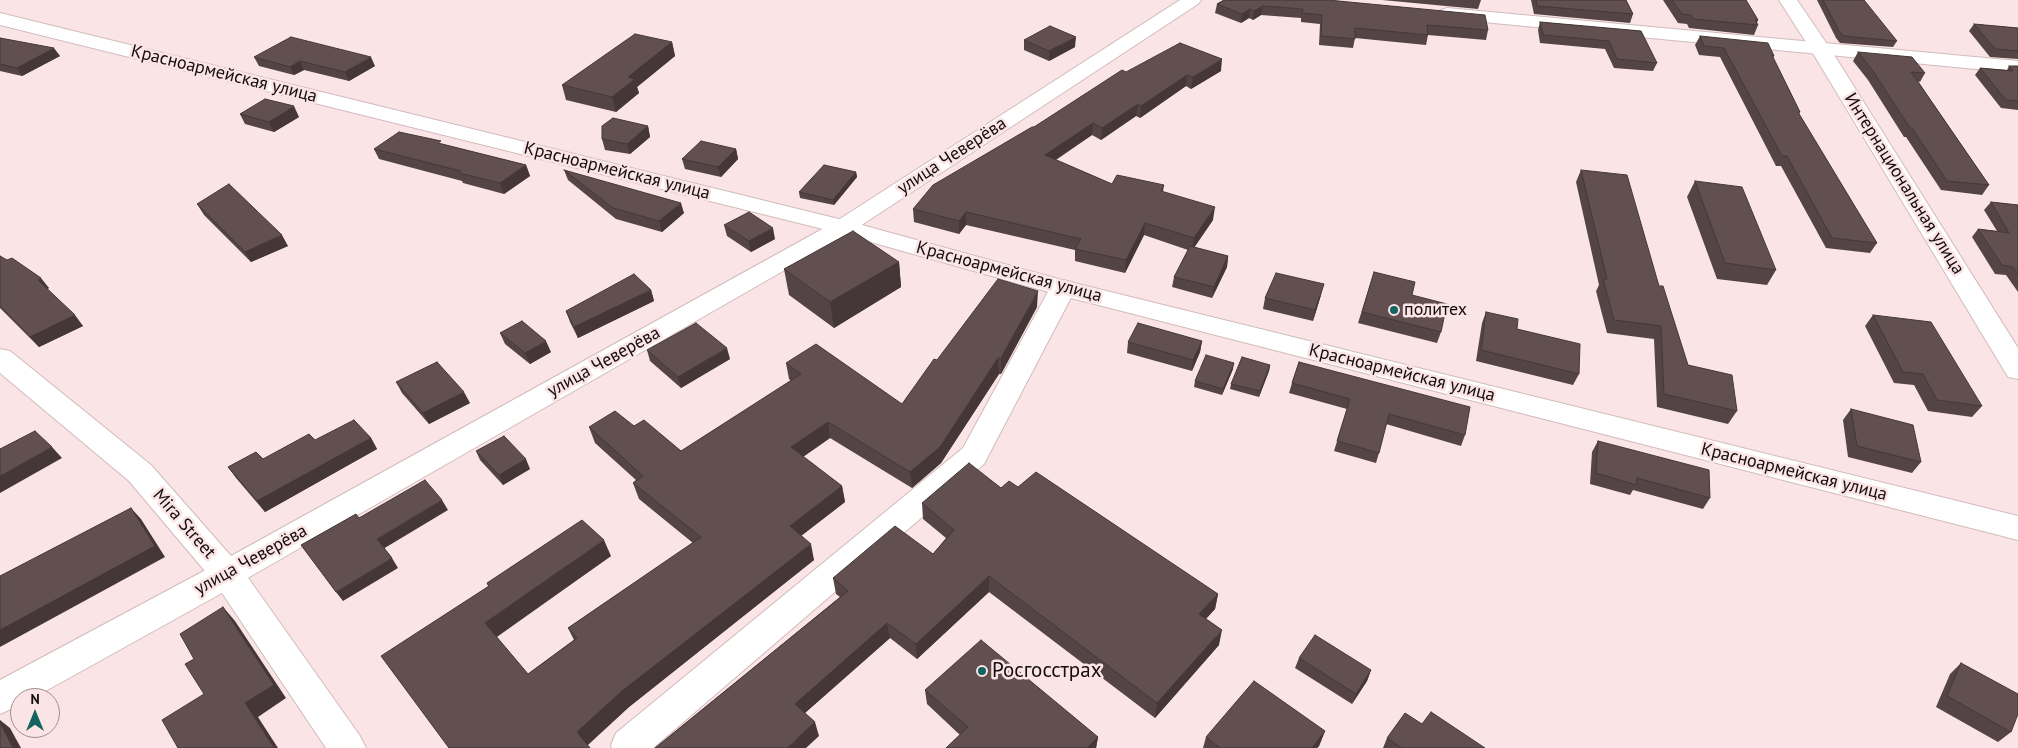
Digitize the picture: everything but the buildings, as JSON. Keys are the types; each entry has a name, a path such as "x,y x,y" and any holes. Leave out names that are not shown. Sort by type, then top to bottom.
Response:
{"main road":[{"name":"улица Чеверёва","path":"0,698 227,574 844,227 1192,0"},
{"name":"Интернациональная улица","path":"1788,0 1821,50 2018,370"},
{"path":"1426,12 2018,67"},
{"name":"Красноармейская улица","path":"0,19 844,227 1063,288 2018,528"},
{"path":"629,745 974,456 1063,288"},
{"name":"Mira Street","path":"0,358 140,473 227,574 348,748"}],"place":[{"name":"политех","path":"1394,310"},
{"name":"Росгосстрах","path":"982,671"}]}
